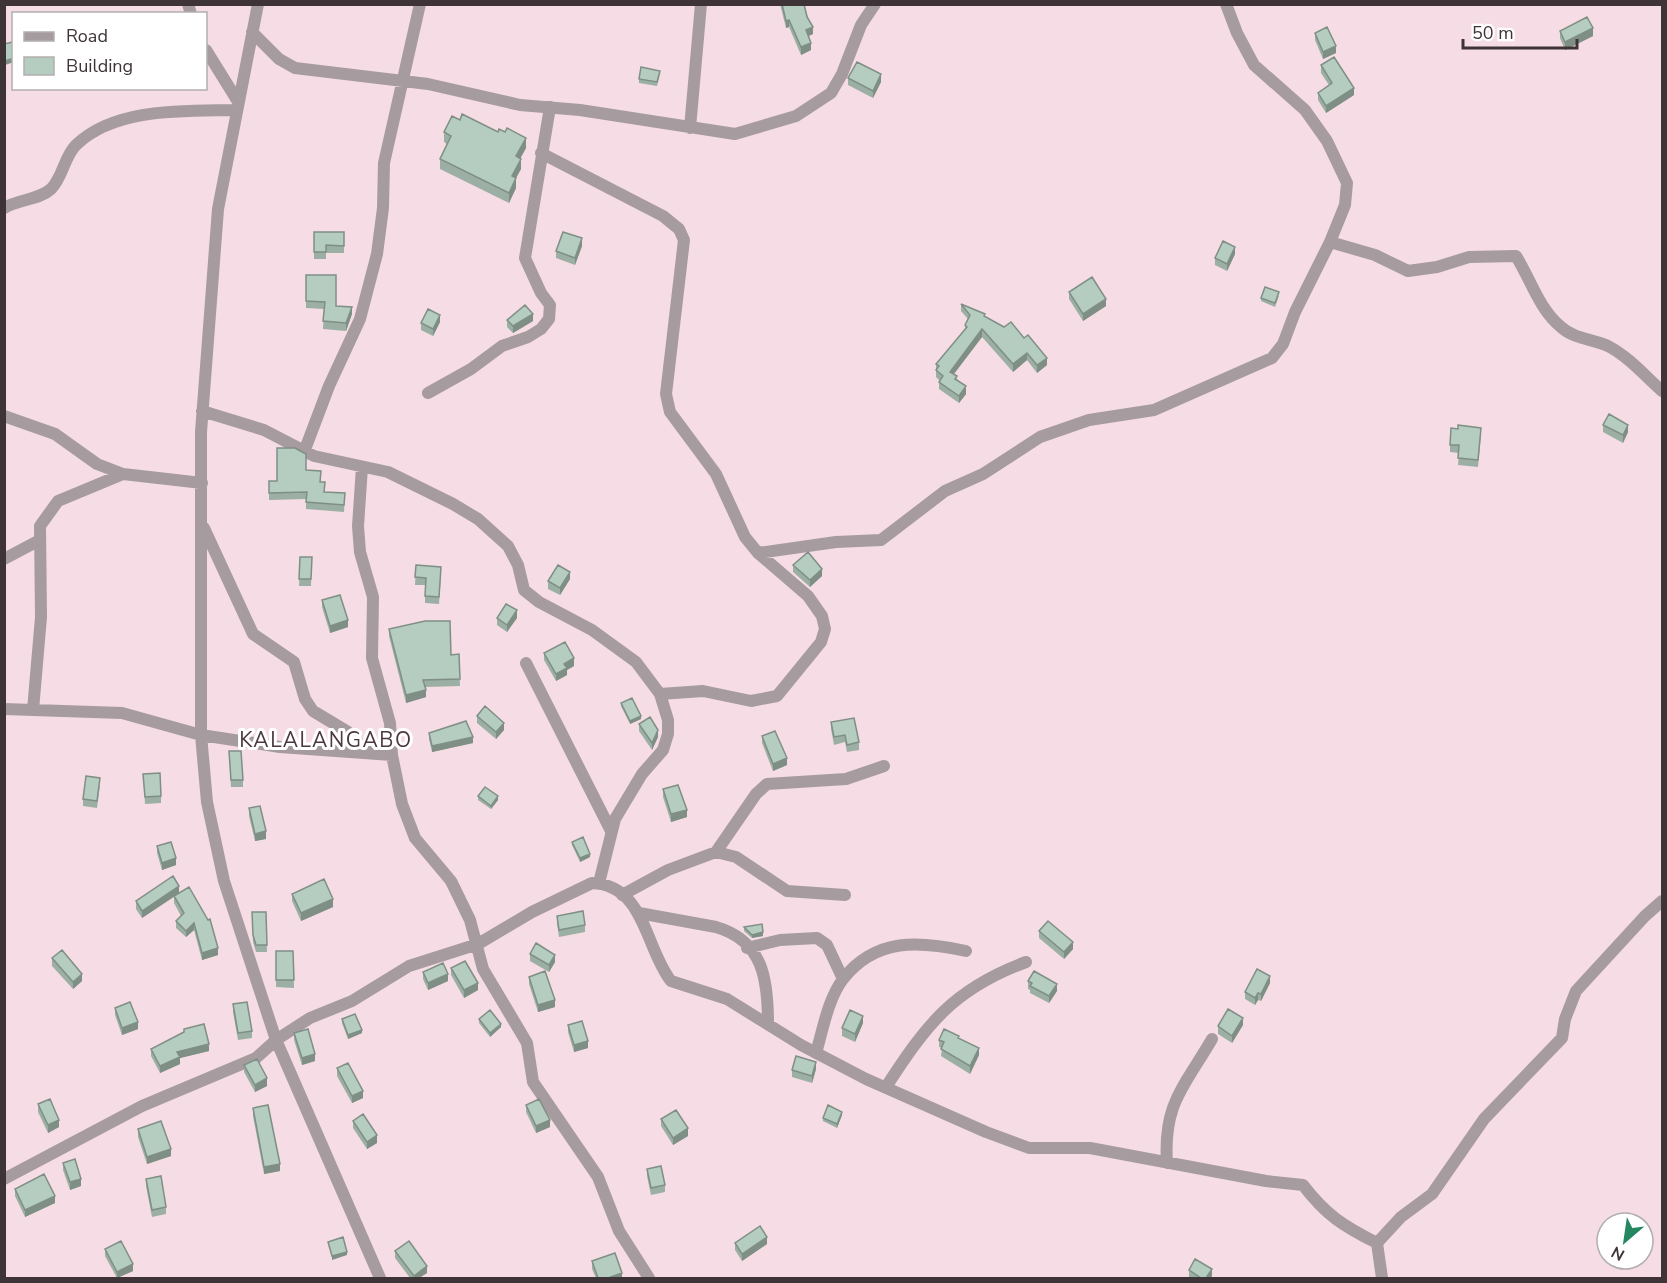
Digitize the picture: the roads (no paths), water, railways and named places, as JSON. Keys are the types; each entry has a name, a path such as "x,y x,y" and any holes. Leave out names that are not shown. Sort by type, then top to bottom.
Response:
{"street":[{"path":"258,4 236,105 218,209 202,411 201,735 207,802 224,881 276,1040 380,1278"},
{"path":"304,452 329,386 360,319 377,255 383,207 384,163 420,4"},
{"path":"690,128 701,4"},
{"path":"252,32 279,59 295,69 402,81 520,105 549,107 735,134 796,116 820,103 831,93 842,74 861,25 875,4"},
{"path":"758,553 885,538 945,490 983,474 1040,437 1089,420 1154,410 1272,358 1283,344 1294,312 1330,242 1345,205 1347,183 1336,159 1305,110 1254,65 1237,33 1226,4"},
{"path":"207,52 236,105"},
{"path":"4,208 16,201 39,196 51,189 75,145 117,122 157,111 236,105"},
{"path":"428,393 471,369 502,346 528,337 541,329 549,319 550,305 541,293 525,258 549,107"},
{"path":"542,153 663,216 679,229 684,240 666,386 667,404 716,474 745,537 758,553 813,602 822,616 825,629 821,642 777,696 751,700 703,691 660,694"},
{"path":"1330,242 1375,255 1408,271 1437,267 1469,257 1516,256 1543,308 1562,328 1584,339 1607,345 1629,360 1662,391"},
{"path":"202,411 264,430 304,452 362,467 377,468 399,476 478,519 508,546 518,565 524,590 615,645 636,662 660,694 668,720 667,742 629,793 611,831 599,883"},
{"path":"4,416 54,434 97,464 123,474 202,483"},
{"path":"362,467 358,498 360,552 373,597 372,658 390,723 392,755 402,804 415,838 451,881 470,920 483,969 527,1043 533,1082 598,1177 619,1231 649,1278"},
{"path":"33,710 40,617 38,541 40,526 58,501 123,474"},
{"path":"202,525 253,634 294,662 305,699 313,711 348,732 369,753"},
{"path":"4,559 38,541"},
{"path":"526,663 611,831"},
{"path":"4,709 122,713 201,735 280,747 392,755"},
{"path":"716,852 756,794 766,784 846,779 884,766"},
{"path":"622,895 668,870 716,852 736,856 787,891 846,895"},
{"path":"4,1179 142,1106 256,1058 276,1040 310,1018 352,1001 409,966 478,944 532,912 591,883 599,883 611,885 639,913 671,981 727,999 816,1053 886,1087 986,1132 1029,1148 1089,1148 1266,1182 1303,1185 1320,1208 1342,1226 1377,1243"},
{"path":"1377,1243 1401,1217 1432,1194 1484,1119 1562,1038 1565,1018 1576,991 1644,916 1662,901"},
{"path":"639,913 685,920 727,930 747,948 766,977 768,1024"},
{"path":"747,948 780,940 817,938 827,945 843,979"},
{"path":"816,1053 832,1000 843,979 869,955 890,947 930,943 966,951"},
{"path":"886,1087 938,1015 979,984 1000,972 1026,962"},
{"path":"1167,1163 1166,1138 1169,1115 1181,1087 1212,1039"},
{"path":"1377,1243 1382,1278"}],"district":[{"name":"KALALANGABO","path":"326,740"}]}
